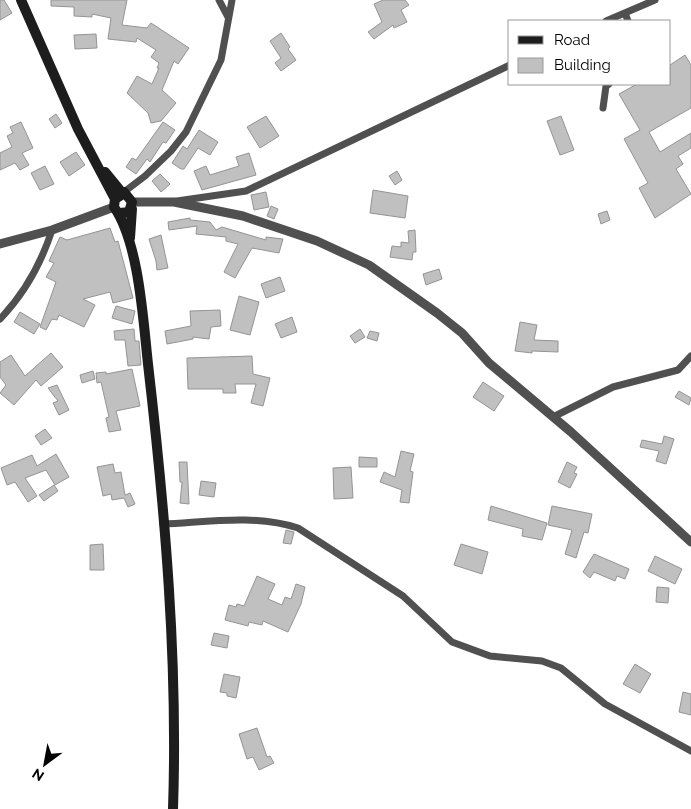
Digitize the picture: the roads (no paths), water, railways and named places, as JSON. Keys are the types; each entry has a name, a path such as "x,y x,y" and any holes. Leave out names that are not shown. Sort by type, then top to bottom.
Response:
{"main road":[{"path":"21,0 78,129 119,201 129,212 132,205"},
{"path":"119,201 132,205"},
{"path":"119,201 140,295 156,430 170,611 173,809"},
{"path":"130,247 132,205"}],"street":[{"path":"219,0 228,17"},
{"path":"0,244 52,230 119,201 171,151 186,132 221,60 232,0"},
{"path":"608,20 655,0"},
{"path":"625,13 628,20"},
{"path":"132,205 174,202 246,191 508,66"},
{"path":"603,108 608,85"},
{"path":"174,202 243,216 317,241 369,266 437,313 462,333 489,363 553,417 691,542"},
{"path":"0,319 14,304 32,278 44,255 52,230"},
{"path":"553,417 614,388 678,370 691,356"},
{"path":"163,524 246,519 284,524 298,528 403,596 452,642 490,656 542,661 561,668 605,704 691,751"}]}
